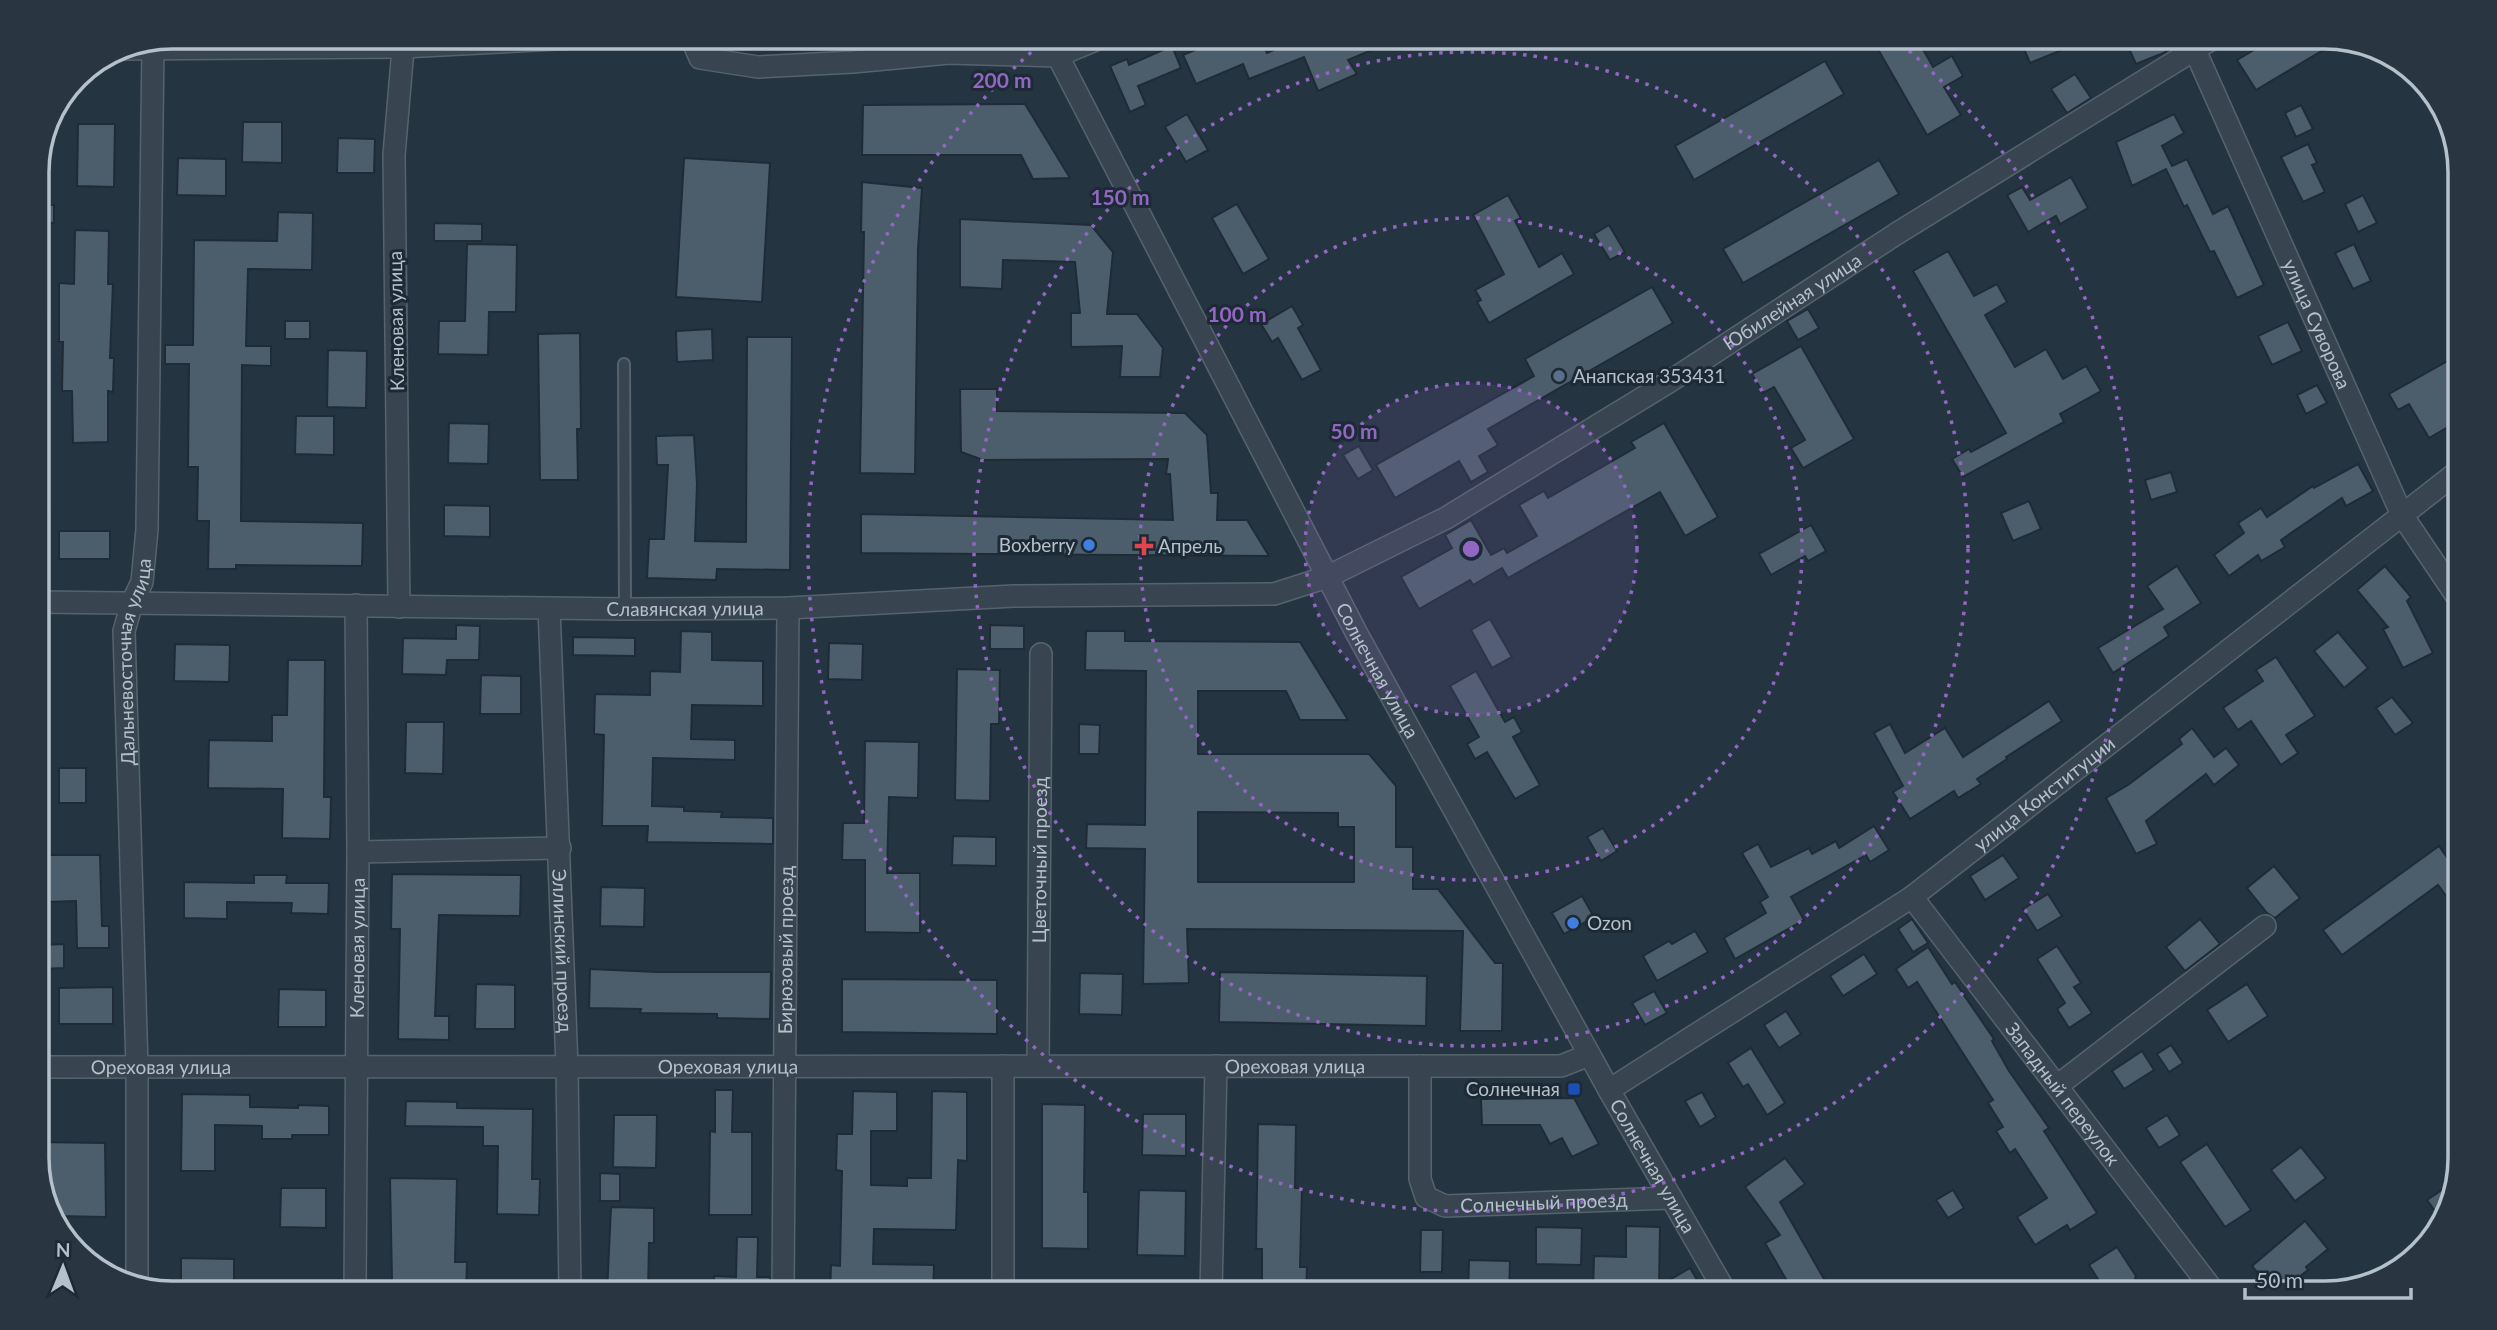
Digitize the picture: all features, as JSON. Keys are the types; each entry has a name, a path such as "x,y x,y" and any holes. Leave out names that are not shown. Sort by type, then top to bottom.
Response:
{"street":[{"name":"Кленовая улица","path":"399,607 394,155 403,49"},
{"path":"696,49 700,58 758,67 1000,49"},
{"name":"Солнечная улица","path":"1054,49 1327,577 1589,1055 1719,1281"},
{"name":"Юбилейная улица","path":"1327,577 1446,518 1661,387 2182,49"},
{"name":"улица Суворова","path":"2194,49 2402,515 2448,583"},
{"name":"Дальневосточная улица","path":"137,1275 137,1067 124,631 132,603 142,582 147,529 153,51"},
{"name":"улица Конституции","path":"1609,1090 1912,897 2448,479"},
{"name":"Славянская улица","path":"49,603 625,609 788,608 1014,596 1274,594 1327,577"},
{"name":"Кленовая улица","path":"355,1281 358,852 356,605"},
{"name":"Эллинский проезд","path":"549,608 567,1066 570,1281"},
{"name":"Бирюзовый проезд","path":"783,1281 788,608"},
{"name":"Цветочный проезд","path":"1038,1066 1041,654"},
{"path":"358,852 560,848"},
{"name":"Западный переулок","path":"1912,897 2206,1281"},
{"path":"2057,1086 2265,926"},
{"name":"Ореховая улица","path":"49,1067 1561,1066 1589,1055"},
{"path":"1003,1066 1003,1281"},
{"path":"1211,1281 1216,1066"},
{"name":"Солнечный проезд","path":"1420,1066 1420,1179 1426,1197 1445,1206 1671,1198"}],"lane":[{"path":"624,364 625,609"}],"building":[{"path":"1165,49 1173,49 1181,68 1138,86 1146,105 1130,112 1110,66 1127,59 1129,65"},
{"path":"1197,49 1265,49 1267,53 1276,49 1374,49 1348,60 1357,74 1318,91 1304,57 1249,79 1243,64 1196,84 1183,55"},
{"path":"1878,49 1923,49 1933,67 1952,56 1963,76 1944,87 1961,115 1927,135"},
{"path":"2024,49 2062,49 2062,50 2030,63"},
{"path":"2129,49 2165,49 2166,52 2136,64"},
{"path":"2256,49 2325,49 2256,90 2237,60"},
{"path":"1825,61 1844,94 1694,180 1675,146"},
{"path":"2075,74 2091,98 2067,113 2051,89"},
{"path":"1025,104 1070,178 1033,179 1021,155 862,155 863,105"},
{"path":"2301,105 2313,129 2296,137 2285,113"},
{"path":"1187,114 1208,150 1186,162 1165,127"},
{"path":"2174,114 2184,133 2162,146 2172,166 2187,159 2213,214 2228,206 2264,285 2237,298 2214,251 2210,252 2187,205 2184,207 2166,169 2132,186 2116,142"},
{"path":"243,122 282,122 282,163 242,162"},
{"path":"78,124 115,124 114,187 77,186"},
{"path":"338,138 375,139 374,173 337,173"},
{"path":"2308,144 2317,163 2312,165 2325,192 2303,202 2281,157"},
{"path":"178,158 226,159 226,196 177,195"},
{"path":"684,158 770,163 762,302 676,297"},
{"path":"1879,160 1899,194 1743,283 1723,249"},
{"path":"2071,177 2088,208 2060,224 2056,216 2028,232 2007,195 2022,187 2030,200"},
{"path":"862,182 922,188 918,249 915,474 860,473 864,232 861,232"},
{"path":"1508,195 1521,218 1515,221 1539,267 1562,253 1574,274 1489,323 1477,302 1481,300 1475,290 1504,274 1473,215"},
{"path":"2363,195 2377,223 2358,232 2345,204"},
{"path":"1237,204 1269,259 1243,274 1212,218"},
{"path":"49,205 54,205 54,223 49,223"},
{"path":"278,212 313,213 312,270 248,269 246,346 271,346 271,366 242,365 241,521 363,523 362,566 236,565 236,569 208,569 209,521 197,521 198,467 188,467 189,364 165,364 165,345 193,345 194,240 277,241"},
{"path":"960,219 1091,225 1113,252 1107,314 1137,314 1163,348 1160,377 1120,377 1122,346 1071,347 1071,313 1080,313 1075,262 1003,260 1002,289 960,287"},
{"path":"434,223 482,224 482,241 434,241"},
{"path":"1609,225 1625,252 1610,260 1594,234"},
{"path":"75,230 109,231 108,284 113,284 110,358 114,358 113,392 108,391 108,442 73,443 72,391 62,391 63,342 59,342 59,283 74,284"},
{"path":"467,244 517,245 516,312 489,312 488,355 438,354 439,321 465,321"},
{"path":"2354,244 2371,281 2353,289 2335,253"},
{"path":"1948,251 1974,296 1997,284 2007,302 1985,315 2015,367 2046,349 2063,379 2086,366 2101,391 2060,414 2064,422 1963,477 1952,459 2006,433 1913,271"},
{"path":"1652,287 1673,323 1488,429 1498,445 1479,456 1488,472 1471,482 1459,461 1395,498 1376,465 1534,376 1525,359"},
{"path":"1292,306 1303,325 1298,328 1321,370 1302,380 1278,338 1272,342 1261,324"},
{"path":"1808,309 1819,328 1798,340 1787,321"},
{"path":"285,321 310,321 310,339 285,339"},
{"path":"2288,322 2302,351 2272,365 2258,336"},
{"path":"712,329 713,360 677,362 676,331"},
{"path":"580,333 581,429 577,429 578,480 540,480 538,334"},
{"path":"747,337 792,337 790,570 717,569 716,580 647,578 649,539 664,539 668,465 657,465 656,436 694,435 697,484 695,541 746,542"},
{"path":"1801,346 1854,439 1803,468 1791,448 1805,440 1774,387 1763,393 1752,374"},
{"path":"328,350 367,351 366,408 327,407"},
{"path":"2448,361 2448,427 2429,438 2409,404 2398,410 2389,394"},
{"path":"2317,385 2327,403 2306,414 2297,395"},
{"path":"960,389 997,389 997,411 1185,413 1207,435 1211,493 1218,493 1217,520 1247,520 1269,556 861,553 861,514 1173,520 1170,474 1166,474 1168,459 983,460 961,452"},
{"path":"296,416 334,416 334,455 295,454"},
{"path":"449,423 489,424 488,464 448,463"},
{"path":"1664,423 1718,517 1685,536 1660,492 1508,578 1502,568 1473,585 1470,580 1419,609 1401,577 1452,548 1445,535 1471,520 1491,555 1504,548 1507,553 1537,536 1519,505 1544,491 1548,498 1635,448 1631,442"},
{"path":"1359,446 1373,470 1358,479 1343,455"},
{"path":"2358,464 2373,491 2346,506 2342,498 2281,540 2285,547 2261,561 2258,555 2229,576 2214,555 2244,533 2238,523 2261,508 2267,517 2313,486 2314,488"},
{"path":"2171,472 2177,492 2151,500 2145,480"},
{"path":"2029,501 2041,529 2013,541 2001,513"},
{"path":"444,505 490,506 490,537 444,536"},
{"path":"1811,525 1826,551 1808,561 1805,556 1771,575 1759,554"},
{"path":"59,531 110,531 110,559 59,559"},
{"path":"2177,566 2201,603 2164,627 2169,636 2113,673 2098,648 2163,609 2147,586"},
{"path":"2385,566 2411,597 2407,601 2433,653 2403,668 2383,629 2388,627 2357,590"},
{"path":"1490,619 1512,657 1492,668 1471,630"},
{"path":"456,625 480,626 479,660 447,660 446,675 402,674 403,638 456,639"},
{"path":"990,625 1024,626 1024,649 990,649"},
{"path":"681,631 712,632 712,660 763,661 763,706 692,705 691,739 735,740 735,760 653,758 652,806 684,807 684,811 722,812 721,817 773,818 773,844 647,842 648,826 602,826 604,735 594,734 595,694 650,695 650,671 680,672"},
{"path":"1086,631 1125,631 1125,641 1300,642 1348,720 1300,720 1286,691 1198,691 1198,754 1369,754 1396,786 1396,847 1413,847 1413,889 1438,889 1495,963 1503,963 1502,1031 1460,1031 1463,931 1187,929 1189,983 1143,984 1145,849 1086,848 1087,824 1145,825 1146,671 1085,670","holes":["1198,812 1338,813 1338,827 1354,827 1354,882 1198,882"]},
{"path":"2338,632 2368,668 2344,688 2314,651"},
{"path":"573,637 635,638 635,656 573,655"},
{"path":"829,643 863,644 862,680 828,679"},
{"path":"175,644 230,645 229,682 174,681"},
{"path":"2276,657 2315,716 2286,735 2298,753 2281,765 2251,721 2238,730 2223,708 2263,681 2256,670"},
{"path":"288,660 325,660 324,797 331,797 330,839 282,838 283,789 208,788 209,740 272,741 272,715 287,715"},
{"path":"957,669 1000,670 999,724 991,724 990,801 955,800"},
{"path":"1476,671 1505,722 1514,717 1522,732 1513,737 1540,785 1515,799 1487,752 1475,759 1467,744 1479,737 1450,686"},
{"path":"481,675 521,676 521,714 480,714"},
{"path":"2392,697 2413,723 2395,735 2376,708"},
{"path":"2049,701 2062,721 1977,779 1981,784 1958,798 1954,791 1910,819 1893,792 1903,786 1874,733 1890,724 1905,753 1945,728 1963,757"},
{"path":"406,722 444,722 443,774 405,773"},
{"path":"1079,724 1100,725 1099,754 1079,754"},
{"path":"2192,728 2214,757 2226,748 2239,765 2214,785 2206,774 2146,821 2157,844 2136,854 2106,798 2128,785 2182,744 2179,739"},
{"path":"865,741 919,742 918,798 889,797 887,873 920,873 920,933 865,932 865,860 842,860 843,823 864,823"},
{"path":"59,768 86,768 86,803 59,803"},
{"path":"1874,826 1889,850 1870,862 1866,855 1791,897 1804,920 1735,959 1724,938 1766,913 1760,902 1768,897 1742,853 1758,844 1771,867 1809,848 1812,854 1836,841 1839,848"},
{"path":"1603,828 1617,851 1601,861 1587,837"},
{"path":"953,836 996,837 996,866 952,865"},
{"path":"2439,846 2448,859 2448,899 2438,885 2342,955 2323,930"},
{"path":"49,855 100,855 102,926 109,926 109,948 77,948 76,901 49,902"},
{"path":"2003,855 2019,878 1985,900 1970,876"},
{"path":"2274,866 2300,898 2275,918 2267,913 2247,888"},
{"path":"392,874 521,875 520,916 439,915 435,1016 449,1016 449,1040 398,1039 400,929 391,929"},
{"path":"254,875 287,875 286,883 329,883 328,914 291,913 292,903 227,902 227,919 184,918 184,882 254,883"},
{"path":"601,887 645,888 644,927 600,926"},
{"path":"2048,894 2062,916 2037,931 2023,909"},
{"path":"1582,896 1594,917 1564,934 1552,913"},
{"path":"1912,919 1928,943 1913,952 1898,929"},
{"path":"2200,919 2220,944 2185,971 2166,947"},
{"path":"1695,931 1708,952 1657,981 1643,956 1669,941 1672,944"},
{"path":"64,944 64,968 49,969 49,945"},
{"path":"2057,946 2081,983 2074,987 2092,1013 2069,1028 2057,1009 2065,1003 2037,959"},
{"path":"1928,947 1994,1039 1992,1041 2009,1071 2049,1128 2044,1131 2097,1213 2070,1230 2067,1225 2035,1245 2017,1217 2047,1198 2015,1149 2010,1153 1996,1131 2003,1127 1988,1103 1993,1100 1917,982 1908,988 1896,969"},
{"path":"1864,954 1877,974 1843,996 1830,976"},
{"path":"590,969 771,972 770,1019 717,1018 717,1014 640,1013 641,1009 589,1008"},
{"path":"1220,972 1427,976 1426,1026 1219,1022"},
{"path":"1080,973 1123,974 1122,1015 1079,1014"},
{"path":"842,979 997,980 997,1034 842,1032"},
{"path":"476,984 515,985 515,1029 475,1029"},
{"path":"2247,984 2268,1016 2228,1042 2207,1010"},
{"path":"113,987 113,1024 59,1024 59,988"},
{"path":"279,989 326,990 326,1027 278,1027"},
{"path":"1654,991 1667,1013 1645,1025 1632,1003"},
{"path":"1786,1011 1801,1034 1779,1048 1764,1025"},
{"path":"2171,1045 2183,1063 2169,1072 2157,1054"},
{"path":"1751,1048 1785,1103 1767,1115 1748,1084 1743,1087 1728,1063"},
{"path":"2142,1051 2154,1070 2124,1089 2112,1071"},
{"path":"715,1090 733,1090 732,1132 752,1132 752,1215 709,1215 710,1131 715,1132"},
{"path":"853,1091 897,1092 897,1131 871,1131 871,1185 907,1186 907,1178 931,1178 932,1091 967,1092 967,1161 958,1160 956,1230 874,1229 873,1264 934,1265 933,1281 830,1281 831,1265 840,1266 842,1171 836,1170 837,1134 852,1134"},
{"path":"1702,1092 1716,1117 1700,1127 1685,1101"},
{"path":"182,1094 250,1095 250,1107 329,1106 329,1135 292,1135 292,1139 262,1139 262,1126 215,1125 215,1171 181,1171"},
{"path":"1574,1098 1599,1144 1572,1157 1562,1138 1550,1144 1540,1125 1482,1125 1481,1099"},
{"path":"406,1101 457,1102 457,1108 533,1109 532,1179 540,1179 539,1215 497,1214 498,1146 483,1146 483,1127 405,1126"},
{"path":"1042,1104 1085,1105 1084,1192 1088,1192 1088,1249 1042,1248"},
{"path":"1143,1114 1186,1114 1186,1156 1142,1155"},
{"path":"614,1115 657,1115 656,1168 613,1167"},
{"path":"2167,1115 2180,1135 2159,1148 2146,1128"},
{"path":"1258,1124 1296,1125 1295,1188 1302,1188 1300,1267 1307,1267 1306,1281 1262,1281 1262,1249 1256,1249"},
{"path":"49,1142 105,1143 106,1217 64,1216 51,1182"},
{"path":"2207,1144 2251,1210 2225,1227 2180,1162"},
{"path":"2301,1147 2326,1178 2295,1201 2271,1170"},
{"path":"1785,1158 1805,1184 1780,1202 1825,1281 1787,1281 1765,1243 1780,1235 1745,1187"},
{"path":"600,1173 620,1174 620,1201 600,1201"},
{"path":"390,1178 457,1179 455,1262 467,1262 466,1281 392,1281"},
{"path":"281,1188 326,1188 326,1228 280,1227"},
{"path":"2444,1189 2435,1211 2427,1200"},
{"path":"1139,1190 1186,1191 1185,1256 1137,1255"},
{"path":"1953,1190 1964,1208 1948,1218 1936,1200"},
{"path":"611,1207 654,1208 654,1243 649,1243 648,1281 608,1281"},
{"path":"2305,1221 2328,1249 2294,1281 2264,1281 2252,1266"},
{"path":"1626,1226 1660,1227 1659,1281 1593,1281 1594,1256 1626,1257"},
{"path":"1536,1227 1582,1228 1581,1265 1536,1264"},
{"path":"1421,1230 1443,1230 1442,1272 1420,1272"},
{"path":"737,1237 758,1237 757,1277 770,1277 770,1281 714,1281 714,1276 736,1277"},
{"path":"2117,1247 2137,1281 2099,1281 2089,1265"},
{"path":"181,1258 234,1259 234,1281 181,1281"},
{"path":"1469,1260 1510,1261 1509,1281 1468,1281"},
{"path":"1690,1268 1698,1281 1668,1281"}],"place":[{"name":"Анапская 353431","path":"1559,376"},
{"name":"Boxberry","path":"1089,545"},
{"name":"Апрель","path":"1144,546"},
{"name":"Ozon","path":"1573,923"},
{"name":"Солнечная","path":"1574,1089"}]}
